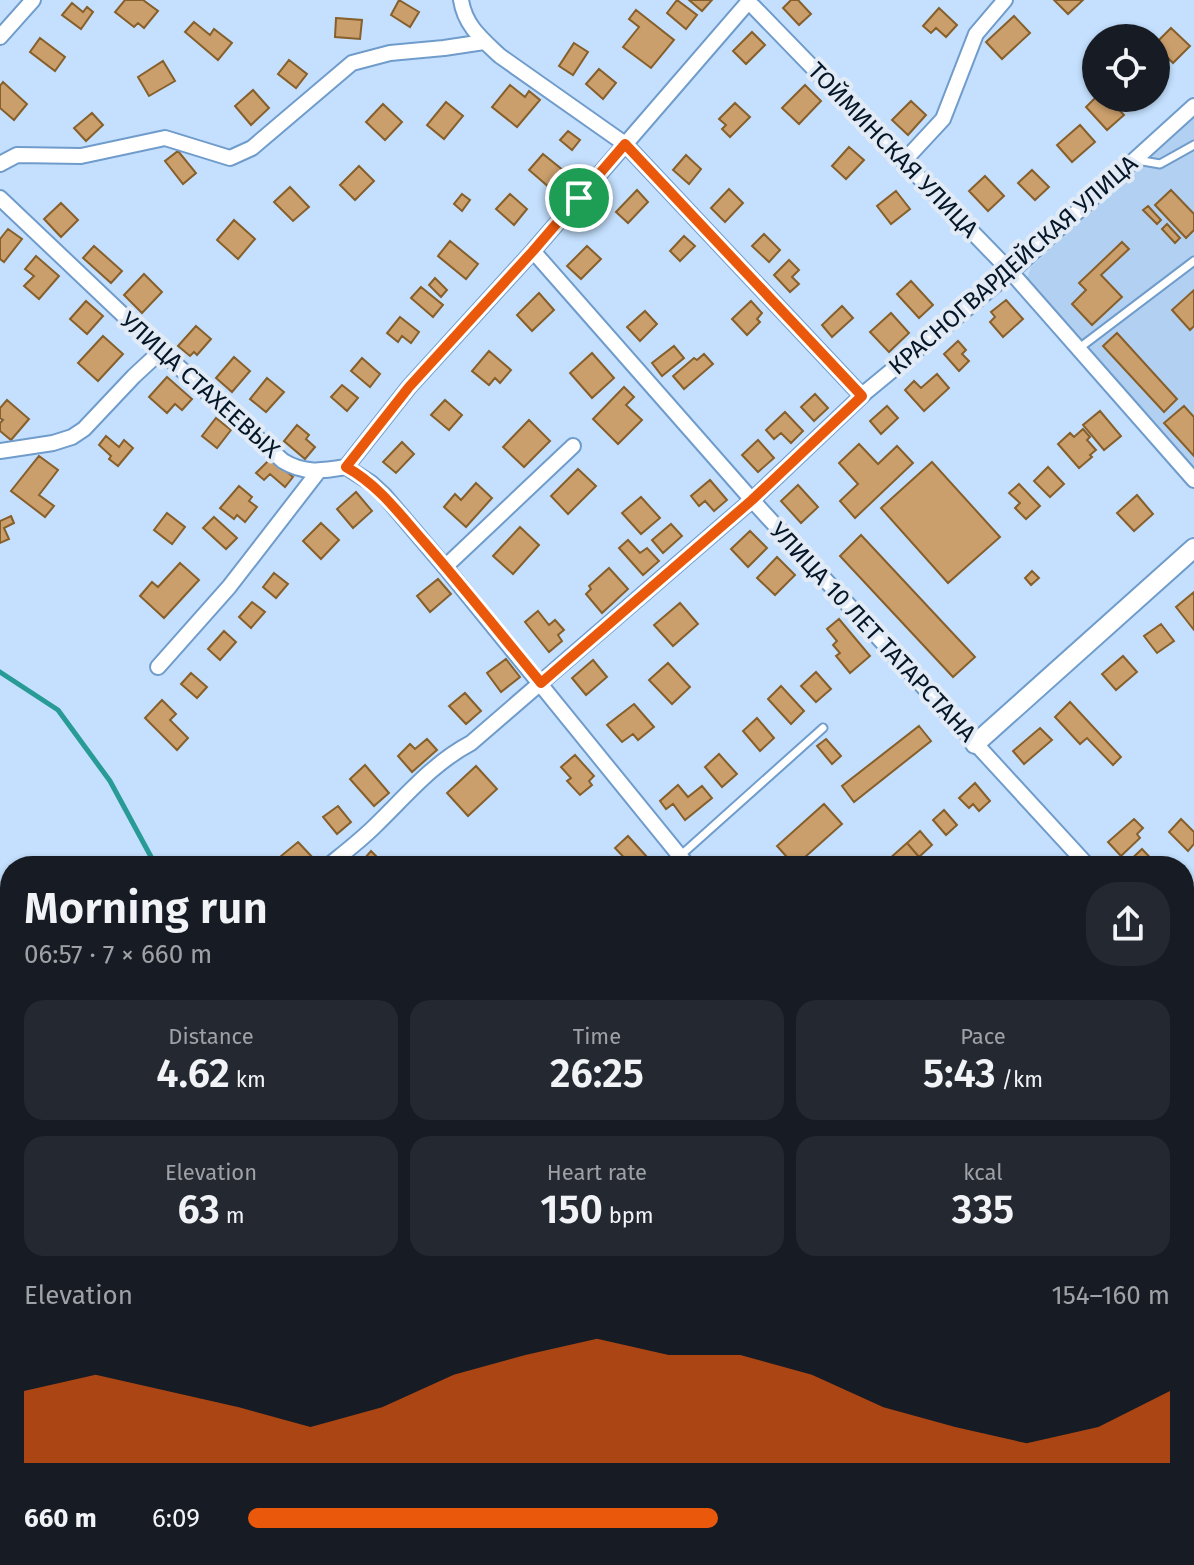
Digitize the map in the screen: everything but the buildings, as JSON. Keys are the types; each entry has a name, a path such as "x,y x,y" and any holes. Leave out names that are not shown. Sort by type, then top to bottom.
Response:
{"street":[{"path":"0,37 33,0"},
{"path":"461,0 470,27 484,42 625,144 862,396"},
{"path":"904,161 943,119 976,34 1005,0"},
{"path":"680,856 384,495 365,478 346,467 409,387 533,251 750,1"},
{"name":"ТОЙМИНСКАЯ УЛИЦА","path":"750,1 1011,272 1194,480"},
{"path":"0,164 17,155 81,156 165,138 230,158 252,148 352,63 390,53 484,42"},
{"name":"КРАСНОГВАРДЕЙСКАЯ УЛИЦА","path":"340,856 452,753 471,743 752,500 862,396 1011,272 1194,106"},
{"name":"УЛИЦА СТАХЕЕВЫХ","path":"0,198 161,351 283,461 304,471 346,467"},
{"name":"УЛИЦА 10 ЛЕТ ТАТАРСТАНА","path":"533,251 752,500 1079,856"},
{"path":"0,451 72,437 84,429 161,351"},
{"path":"445,567 573,446"},
{"path":"158,667 229,587 318,472"},
{"path":"975,744 1194,548"}],"lane":[{"path":"1135,160 1160,164 1194,145"},
{"path":"1078,349 1194,261"},
{"path":"689,856 823,728"}],"shaded area":[{"path":"1194,118 1194,476 1031,289 1027,279 1031,267"}],"waterway":[{"path":"0,672 58,710 110,781 151,856"}],"route":[{"path":"625,144 862,396 752,500 541,683 384,495 346,467 409,387 579,198 625,144"}]}
